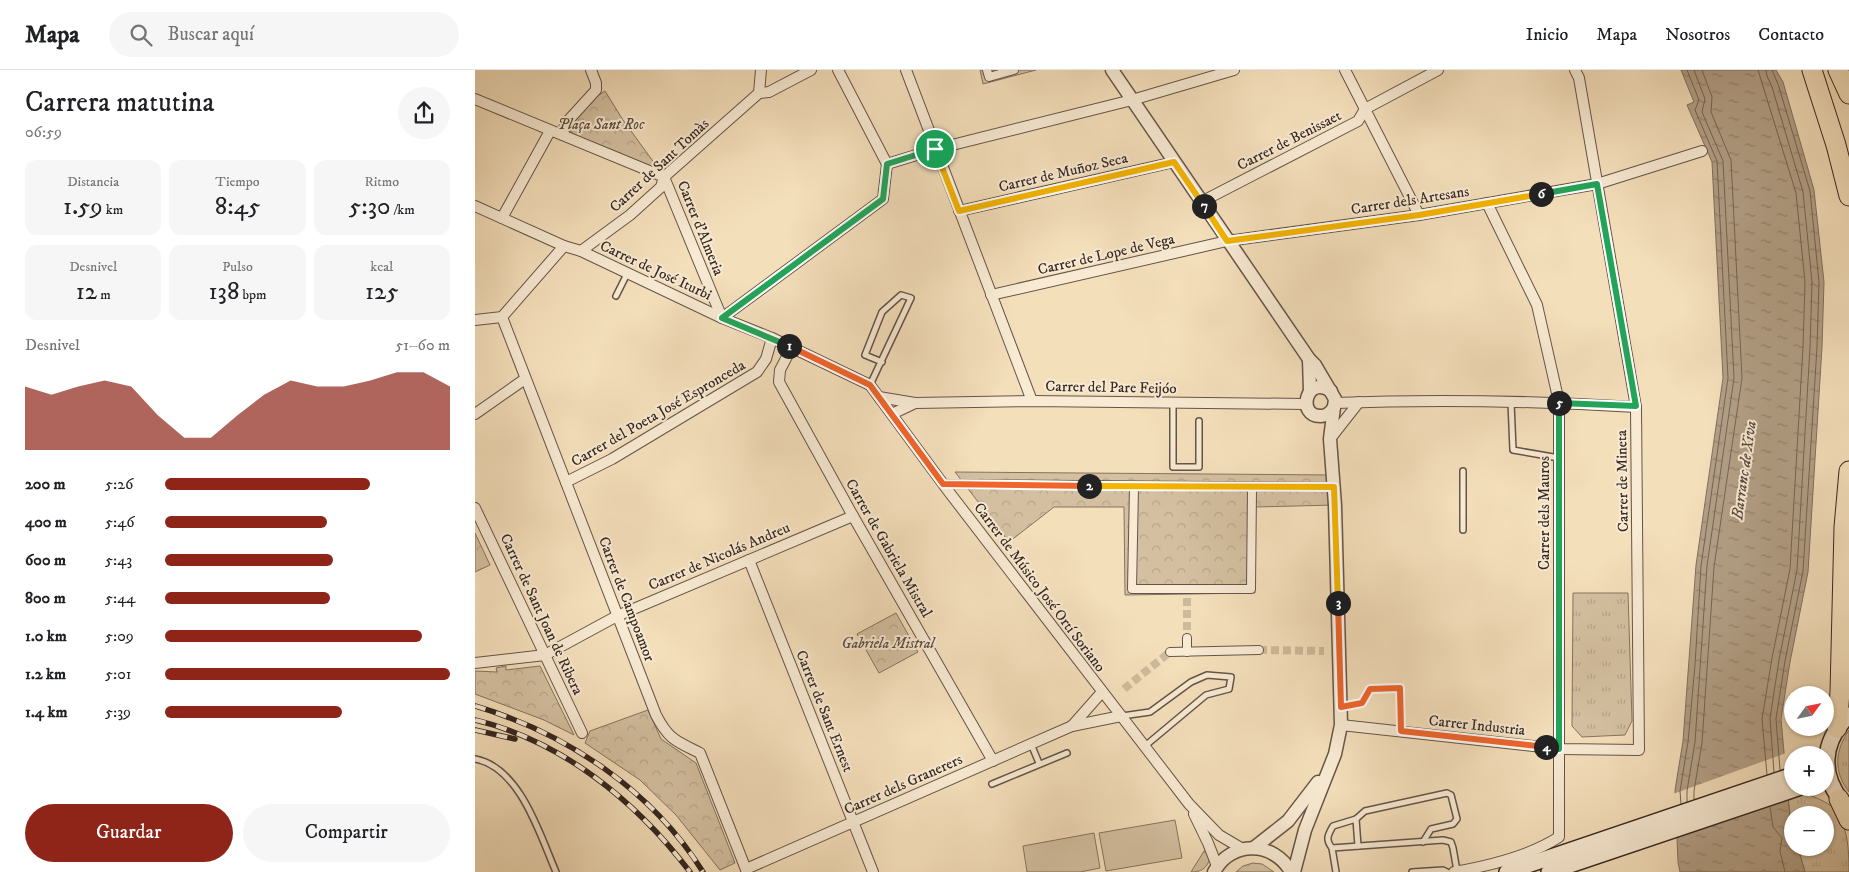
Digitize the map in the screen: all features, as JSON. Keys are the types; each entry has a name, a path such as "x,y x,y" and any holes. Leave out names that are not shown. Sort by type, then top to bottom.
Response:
{"highway":[{"path":"1812,70 1844,142 1849,161"},
{"path":"1812,70 1836,145 1849,196"},
{"path":"1838,70 1849,94"},
{"path":"1842,70 1849,82"},
{"path":"1843,721 1840,692 1844,527 1849,471"},
{"path":"1836,796 1849,820"}],"main road":[{"path":"1828,746 1843,721"},
{"path":"1549,872 1641,833 1784,777"},
{"path":"1507,872 1784,792"}],"street":[{"path":"563,135 565,124 596,90 596,82 591,70"},
{"path":"761,70 759,93 769,92 811,70"},
{"path":"722,318 883,199 887,164 838,70"},
{"path":"906,70 1032,401"},
{"path":"987,70 989,76 1014,70"},
{"path":"1112,70 1227,241 1315,365 1333,400 1330,439 1334,487 1341,725 1335,754 1305,830 1293,872"},
{"path":"887,164 935,149 1133,100 1234,70"},
{"path":"1345,70 1419,215"},
{"name":"Carrer de Benissaet","path":"1201,202 1358,121 1365,108 1438,70"},
{"path":"1575,70 1579,78 1597,184"},
{"name":"Carrer de Sant Tomàs","path":"581,251 630,215 661,187 664,177 759,93"},
{"path":"475,99 664,177"},
{"path":"502,218 550,131"},
{"name":"Carrer dels Artesans","path":"1227,241 1419,215 1597,184 1701,151"},
{"name":"Carrer de Muñoz Seca","path":"959,211 1174,162"},
{"name":"Carrer d'Almeria","path":"664,177 722,318"},
{"name":"Carrer de Mineta","path":"1597,184 1636,406 1639,750"},
{"name":"Carrer dels Mauros","path":"1457,871 1481,867 1500,861 1549,844 1559,837 1559,402 1537,305 1487,203"},
{"name":"Carrer de José Iturbi","path":"475,206 564,246 581,251 722,318 792,347 870,385"},
{"name":"Carrer de Lope de Vega","path":"991,295 1227,241"},
{"path":"475,320 502,317 564,246"},
{"name":"Carrer de Campoamor","path":"502,317 617,616 663,729 673,740 700,753 704,759 746,870"},
{"name":"Carrer del Poeta José Espronceda","path":"566,482 612,459 757,372 765,359 772,338"},
{"name":"Carrer de Gabriela Mistral","path":"792,347 780,370 779,382 993,761"},
{"path":"1309,359 1310,391 1306,404 1310,412 1319,416 1328,414 1333,400"},
{"path":"475,414 525,379"},
{"name":"Carrer de Músico José Ortí Soriano","path":"870,385 943,484 1189,804 1219,835 1241,848"},
{"path":"1310,391 1323,387 1333,400 1359,402 1559,402 1636,406"},
{"name":"Carrer del Pare Feijóo","path":"879,397 915,403 1032,401 1306,404"},
{"path":"1330,439 1359,402"},
{"name":"Carrer del Pare Feijóo","path":"892,414 915,403"},
{"path":"1319,416 1330,439"},
{"path":"943,484 1252,488 1334,487"},
{"path":"1135,487 1132,589 1251,589 1252,488"},
{"name":"Carrer de Sant Joan de Ribera","path":"476,512 582,733"},
{"name":"Carrer de Nicolás Andreu","path":"545,655 617,616 853,516"},
{"name":"Carrer de Sant Ernest","path":"749,560 873,872"},
{"path":"1187,588 1187,598"},
{"path":"1187,638 1187,652"},
{"path":"1170,652 1259,650"},
{"path":"475,663 545,655"},
{"name":"Carrer dels Granerers","path":"1072,726 1102,692"},
{"name":"Carrer dels Granerers","path":"746,870 1072,726 1121,716"},
{"name":"Carrer Industria","path":"1341,725 1559,749 1639,750"},
{"path":"1255,847 1288,821 1313,790 1335,754"},
{"name":"Carrer de Músico José Ortí Soriano","path":"1189,804 1208,842 1215,869"},
{"path":"1215,869 1227,855 1241,848 1255,847 1273,852 1293,872"},
{"path":"1453,872 1457,871"}],"lane":[{"path":"616,296 628,273"},
{"path":"870,385 882,362 911,298 901,295 881,312 865,355 882,362"},
{"path":"1173,402 1173,467 1199,467 1199,421"},
{"path":"1511,402 1513,450 1559,458"},
{"path":"1463,471 1463,530"},
{"path":"1121,716 1150,712 1191,682 1207,675 1231,677 1229,689 1206,695 1145,746"},
{"path":"1341,707 1362,703 1370,689 1400,688 1401,731"},
{"path":"1031,744 1039,763"},
{"path":"992,784 1067,753"},
{"path":"475,759 483,760 496,767 515,786 533,818 556,872"},
{"path":"1336,872 1332,848 1327,836 1333,826 1356,819 1365,811 1447,793 1451,795 1457,819 1453,824 1431,829 1423,842"},
{"path":"1356,819 1358,846"},
{"path":"1332,848 1443,840 1451,842 1457,871"},
{"path":"1413,872 1443,870 1447,872"}],"green space":[{"path":"980,70 1036,70 983,84"},
{"name":"Plaça Sant Roc","path":"605,91 657,169 572,134 570,130 572,124 579,113"},
{"path":"955,472 1333,475 1335,505 1255,507 1255,593 1125,595 1124,507 1054,507 1009,542"},
{"path":"475,533 490,565 475,572"},
{"path":"1573,593 1628,593 1632,721 1625,735 1582,737 1572,726"},
{"name":"Gabriela Mistral","path":"896,613 918,652 879,673 857,634"},
{"path":"506,666 506,670 540,666 574,735 544,720 475,694 475,671 497,672 496,668"},
{"path":"648,710 661,739 696,763 735,863 720,870 676,815 640,780 585,743 590,731"},
{"path":"1849,730 1849,792 1840,776 1838,761 1841,746"},
{"path":"1796,796 1812,796 1831,806 1789,806 1788,799"},
{"path":"1834,809 1844,827 1849,854 1849,872 1805,872 1800,856 1834,856"},
{"path":"1175,820 1182,858 1106,871 1099,833"},
{"path":"1094,833 1100,868 1080,872 1027,872 1023,846"},
{"path":"1204,851 1206,851 1210,859 1207,865 1200,871 1191,872"},
{"path":"1253,863 1262,864 1274,872 1236,872 1243,866"}],"water":[{"name":"Barranc de Xiva","path":"1681,70 1776,70 1783,82 1814,190 1824,282 1822,347 1808,572 1786,686 1784,686 1781,719 1784,752 1784,796 1788,796 1789,806 1784,806 1784,856 1800,856 1805,872 1680,872 1678,862 1675,790 1683,741 1696,565 1723,378 1712,162 1687,105 1694,102"}],"pier":[{"path":"1784,754 1784,796 1790,796 1790,798 1674,836 1673,794"}],"tunnel":[{"path":"1187,598 1187,638"},
{"path":"1259,650 1324,651"},
{"path":"1124,689 1170,652"}],"railway":[{"path":"475,706 542,732 604,768 659,815 682,842 703,872"},
{"path":"475,720 507,730 538,743 595,777 646,821 690,872"},
{"path":"475,730 515,739"}],"route":[{"path":"935,149 959,211 1174,162 1227,241 1419,215 1597,184 1636,406 1559,402 1559,749 1401,731 1400,688 1370,689 1362,703 1341,707 1334,487 1252,488 943,484 870,385 772,338 722,318 883,199 887,164 935,149"}]}
